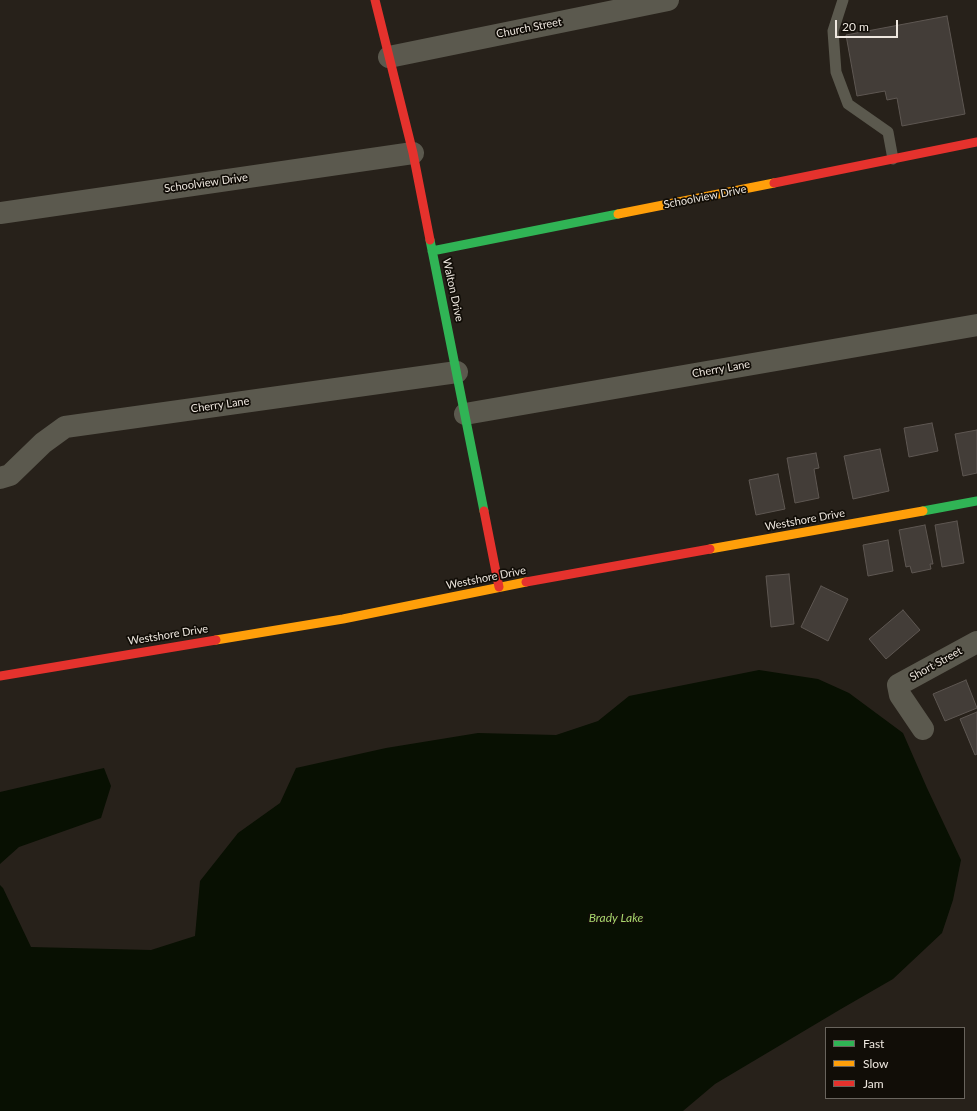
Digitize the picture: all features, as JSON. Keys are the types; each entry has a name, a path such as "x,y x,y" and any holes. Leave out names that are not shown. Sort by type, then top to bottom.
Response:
{"street":[{"name":"Walton Drive","path":"375,0 413,153 499,587"},
{"name":"Church Street","path":"390,57 668,0"},
{"name":"Schoolview Drive","path":"432,251 977,142"},
{"name":"Schoolview Drive","path":"0,213 413,153"},
{"name":"Cherry Lane","path":"465,414 977,325"},
{"name":"Cherry Lane","path":"0,478 10,475 43,443 65,427 457,372"},
{"name":"Westshore Drive","path":"0,676 343,619 499,587 977,501"},
{"name":"Short Street","path":"923,729 900,695 898,685 977,642"}],"lane":[{"path":"843,0 833,31 836,72 848,104 888,132 893,159"}],"water":[{"name":"Brady Lake","path":"759,670 818,679 849,693 903,733 961,860 953,900 942,933 893,979 715,1084 683,1111 0,1111 0,885 3,888 31,947 151,950 195,936 200,881 238,833 280,803 296,768 386,748 478,733 556,735 598,721 629,696"},
{"path":"104,768 111,786 101,818 19,847 0,864 0,792"}],"building":[{"path":"947,16 965,114 902,126 897,98 887,100 885,91 857,96 846,35"},
{"path":"932,423 938,451 909,457 904,428"},
{"path":"977,430 977,473 963,476 955,434"},
{"path":"880,449 889,491 853,499 844,456"},
{"path":"816,453 819,468 814,469 819,498 795,503 787,458"},
{"path":"778,474 785,509 756,515 749,480"},
{"path":"957,521 964,563 942,567 935,525"},
{"path":"925,525 933,564 930,564 931,569 912,573 910,566 906,567 899,530"},
{"path":"888,540 893,571 868,576 863,545"},
{"path":"789,574 794,624 771,627 766,576"},
{"path":"821,586 848,599 828,641 801,627"},
{"path":"903,610 920,630 886,659 869,639"},
{"path":"966,680 977,708 945,721 933,694"},
{"path":"977,712 977,754 975,755 960,719"}],"traffic: fast":[{"path":"432,251 618,214"},
{"path":"430,240 484,511"},
{"path":"923,511 977,501"}],"traffic: slow":[{"path":"618,214 774,183"},
{"path":"710,549 923,511"},
{"path":"216,640 343,619 526,582"}],"traffic: jam":[{"path":"375,0 413,153 430,240"},
{"path":"774,183 977,142"},
{"path":"484,511 499,587"},
{"path":"526,582 710,549"},
{"path":"0,676 216,640"}]}
